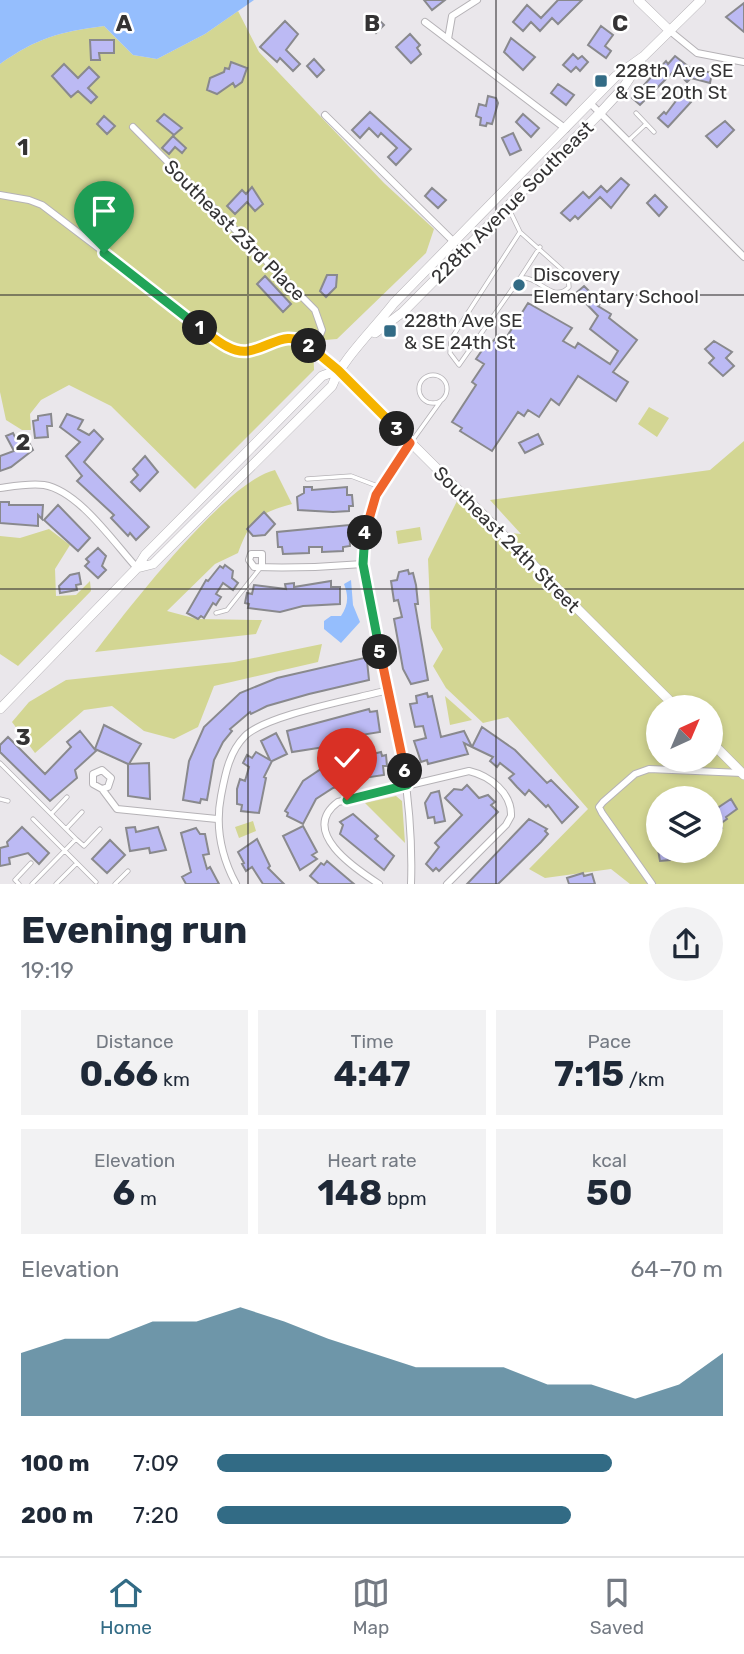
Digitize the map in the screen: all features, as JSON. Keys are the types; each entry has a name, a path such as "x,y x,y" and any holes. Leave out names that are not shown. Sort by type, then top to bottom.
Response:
{"main road":[{"path":"639,0 670,31"},
{"name":"228th Avenue Southeast","path":"137,568 153,564 332,386 338,370 368,338 394,303 616,76 644,56 701,0"},
{"name":"228th Avenue Southeast","path":"368,338 402,313 600,113 623,88 644,56"},
{"path":"507,205 533,163"},
{"name":"228th Avenue Southeast","path":"0,709 137,568 145,555 322,376 338,370"},
{"name":"Southeast 24th Street","path":"338,370 664,695"},
{"path":"202,497 210,506"},
{"path":"723,754 743,774"}],"street":[{"path":"448,39 452,16 477,0"},
{"path":"425,22 566,130"},
{"path":"670,31 697,53 744,62"},
{"path":"590,103 744,257"},
{"path":"325,115 455,243"},
{"name":"Southeast 23rd Place","path":"134,127 315,310 322,330 314,350"},
{"path":"0,195 42,205 227,346 248,352 276,339 301,340 338,370"},
{"path":"410,443 380,487 366,529 363,564 407,785 412,835 411,884"},
{"path":"0,488 37,484 63,493 78,503 137,568"},
{"path":"262,566 276,570 363,564"},
{"path":"236,884 223,855 217,819 231,756 245,736 255,728 388,690"},
{"path":"652,884 600,807 635,774 649,769 743,774"},
{"path":"379,884 330,844 325,836 324,821 338,802 469,771 494,783 508,797 512,808 506,825 447,884"},
{"path":"102,789 111,804 126,812 217,819"}],"lane":[{"path":"636,113 654,132"},
{"path":"628,141 646,124"},
{"path":"507,205 520,232 540,247 568,275 569,286 563,293 555,293 531,278 520,278"},
{"path":"520,232 451,339 450,353 459,365 540,247"},
{"path":"410,443 446,396 445,382 434,375 425,378 419,385 420,395 426,402 440,402"},
{"path":"307,479 351,476 380,487"},
{"path":"216,613 227,610 262,566"},
{"path":"0,762 84,846 100,830"},
{"path":"51,814 66,797"},
{"path":"0,799 8,801"},
{"path":"66,829 82,812"},
{"path":"33,819 96,882"},
{"path":"32,884 76,839"},
{"path":"19,884 15,880 31,863"},
{"path":"56,884 77,863"},
{"path":"115,884 128,870"}],"green space":[{"path":"238,11 259,52 384,183 434,229 426,253 337,339 313,341 314,370 195,489 111,406 69,385 41,400 30,414 31,430 22,430 6,420 0,392 0,64 49,38 104,26 133,55 157,59 205,34"},
{"path":"649,407 669,418 657,437 638,424"},
{"path":"744,441 744,884 630,884 611,869 545,878 529,869 588,809 508,717 483,723 446,688 433,666 443,649 431,628 428,559 457,501 489,531 521,534 490,500 710,470"},
{"path":"275,470 292,504 263,515 251,525 238,553 215,564 167,611 197,619 262,620 256,634 95,652 154,578 205,521 255,479"},
{"path":"420,527 422,540 398,544 396,531"},
{"path":"49,529 70,545 55,569 56,596 76,595 90,581 91,591 18,666 0,654 0,536 20,538"},
{"path":"322,644 318,662 214,686 198,727 174,739 144,731 112,706 84,710 35,753 12,722 29,702 66,680 234,662"},
{"path":"445,696 472,720 450,725"},
{"path":"396,796 402,801 405,843 365,803"},
{"path":"253,821 256,831 239,838 235,827"}],"water":[{"path":"0,0 254,0 205,34 157,59 133,55 104,26 49,37 0,64"},
{"path":"351,580 353,605 360,622 341,643 324,629 324,621 331,616 341,616 347,601 344,584"}],"building":[{"path":"424,0 445,0 432,10"},
{"path":"558,0 582,0 558,24 552,18 540,31 531,22 523,31 513,22 527,5 541,18"},
{"path":"744,3 744,32 726,17"},
{"path":"377,18 384,25 376,33 370,26"},
{"path":"285,21 298,34 286,50 300,64 293,71 280,58 277,62 260,47"},
{"path":"601,26 613,35 605,46 611,51 606,58 588,45"},
{"path":"410,34 420,45 417,48 421,54 411,63 396,47"},
{"path":"511,38 535,57 523,70 504,52"},
{"path":"90,40 114,40 114,53 99,53 100,60 91,60"},
{"path":"573,54 578,59 582,56 588,62 580,71 576,67 571,72 563,65"},
{"path":"675,56 698,74 699,70 712,73 710,83 691,78 687,82 675,70 640,105 632,98 666,61 668,64"},
{"path":"314,59 324,70 317,77 307,66"},
{"path":"231,62 247,68 242,82 235,87 233,83 217,94 207,90 210,78 224,72 225,68 229,69"},
{"path":"64,64 78,78 89,67 99,77 88,88 97,97 91,103 78,91 71,97 52,76"},
{"path":"558,84 574,95 566,105 551,93"},
{"path":"682,93 691,102 668,127 658,118 664,112 666,114"},
{"path":"488,96 496,98 498,103 492,124 480,125 481,118 476,116 479,104 486,106"},
{"path":"370,112 411,149 396,165 388,157 397,148 381,133 378,137 369,128 360,138 352,130"},
{"path":"164,114 182,128 174,135 157,121"},
{"path":"523,114 539,128 531,137 516,122"},
{"path":"104,116 115,126 107,134 97,124"},
{"path":"725,121 734,130 717,147 706,136"},
{"path":"513,133 521,150 510,155 502,138"},
{"path":"173,136 186,148 182,153 175,147 169,154 162,148"},
{"path":"621,178 629,185 611,208 600,197 578,219 575,216 570,221 561,213 583,192 589,198 601,186 607,192"},
{"path":"252,187 263,204 255,211 247,202 235,214 227,206 242,190 246,194"},
{"path":"432,188 446,200 438,208 425,196"},
{"path":"655,195 667,207 659,216 647,203"},
{"path":"327,275 337,275 336,287 326,297 320,291"},
{"path":"265,276 291,304 283,312 257,284"},
{"path":"584,286 601,303 598,306 611,314 609,318 637,340 613,372 628,382 616,401 578,376 559,405 551,399 539,417 528,410 524,416 518,412 492,451 460,431 462,428 452,422 476,385 472,382 484,364 476,359 485,346 499,335 506,338 528,303 572,328 563,341 575,348 578,343 610,364 618,351 590,329 598,316 576,293"},
{"path":"714,341 732,352 726,358 734,366 723,376 709,363 714,358 705,349"},
{"path":"51,414 52,426 47,426 48,437 35,438 33,421 38,420 38,416"},
{"path":"67,414 83,420 78,429 89,435 94,430 103,439 84,462 149,527 136,540 130,533 128,536 111,518 114,515 77,481 82,476 66,456 80,442 60,427"},
{"path":"13,433 16,439 25,435 33,450 11,467 0,471 0,456 14,451 6,436"},
{"path":"538,434 543,444 525,453 519,443"},
{"path":"145,456 158,472 140,491 131,482 138,475 133,469"},
{"path":"304,487 312,487 312,490 347,487 347,495 352,495 353,506 349,506 349,511 298,510 297,497 304,493"},
{"path":"0,502 9,502 9,505 43,505 42,519 38,515 38,526 0,523"},
{"path":"58,505 90,538 78,551 44,520"},
{"path":"264,512 275,524 265,535 253,536 247,529"},
{"path":"349,525 350,546 343,547 343,551 322,552 322,547 309,547 309,553 283,554 282,547 278,547 277,532"},
{"path":"98,548 106,556 102,566 106,570 98,578 85,566 89,562 86,559"},
{"path":"225,565 233,571 232,578 238,583 233,590 223,583 216,594 221,597 216,605 213,603 204,618 201,616 198,619 187,613 206,580 208,581 220,566 223,568"},
{"path":"408,570 409,574 413,573 416,585 418,604 415,604 428,680 411,684 403,669 394,619 402,617 398,600 394,601 391,581 397,580 399,572"},
{"path":"79,573 81,584 76,585 77,590 60,593 59,586 70,575"},
{"path":"331,581 331,587 340,587 340,604 303,606 280,612 248,608 249,604 245,603 247,593 252,594 254,585 286,589 285,584 294,583 294,587"},
{"path":"364,658 367,661 369,680 267,706 251,714 250,712 230,729 232,731 214,760 207,800 201,799 200,803 183,800 189,761 204,727 240,693 277,678"},
{"path":"427,693 428,697 432,696 441,737 464,731 472,747 464,743 468,754 428,764 427,760 421,762 414,741 426,738 423,726 415,727 410,704 417,703 416,696"},
{"path":"369,709 370,712 377,711 380,732 361,735 362,738 344,741 344,744 292,752 287,731"},
{"path":"104,725 141,744 129,764 149,763 150,799 128,796 128,764 95,749"},
{"path":"482,727 515,750 547,783 551,780 578,807 562,823 548,805 546,807 529,790 525,795 517,787 509,778 514,774 500,763 497,767 490,761 493,757 472,747"},
{"path":"80,731 96,751 75,770 77,778 50,801 0,752 0,745 8,737 45,774 71,747 67,742"},
{"path":"276,733 287,754 272,761 264,777 266,778 259,813 241,811 242,805 237,804 237,789 240,779 245,781 249,767 243,763 247,755 252,758 256,752 270,760 261,741"},
{"path":"381,752 382,756 386,755 384,775 363,778 363,781 333,788 316,799 303,824 287,816 285,811 303,781 321,769 323,772 332,764"},
{"path":"467,785 479,798 488,795 495,802 491,805 498,812 439,871 436,868 433,871 426,864 439,847 435,843 462,815 445,798 454,789 462,790"},
{"path":"439,791 445,821 435,823 434,817 428,818 425,803 431,793"},
{"path":"731,799 737,809 723,822 723,804"},
{"path":"353,814 378,836 375,839 394,856 384,870 340,834 343,825 340,822"},
{"path":"529,819 547,829 545,831 548,834 541,842 498,884 467,884"},
{"path":"303,826 317,852 312,855 317,859 300,870 283,836"},
{"path":"22,827 49,853 39,864 28,853 9,858 10,864 0,866 0,848 8,846 7,842"},
{"path":"135,827 136,832 158,827 166,850 150,853 149,848 130,851 126,828"},
{"path":"196,828 200,834 205,834 209,854 203,855 207,869 210,867 219,884 186,884 182,877 191,872 181,833"},
{"path":"257,839 270,866 268,868 284,884 263,884 252,867 246,871 238,852"},
{"path":"110,840 125,855 107,873 92,859"},
{"path":"327,861 354,884 319,884 310,876 321,863 324,865"},
{"path":"583,873 584,876 592,874 595,884 569,884 567,878"}],"place":[{"name":"228th Ave SE & SE 20th St","path":"601,81"},
{"name":"Discovery Elementary School","path":"519,285"},
{"name":"228th Ave SE & SE 24th St","path":"390,331"}],"route":[{"path":"104,253 180,313 236,350 248,352 276,339 301,340 338,370 410,443 376,495 363,545 363,564 407,785 347,800"}]}
